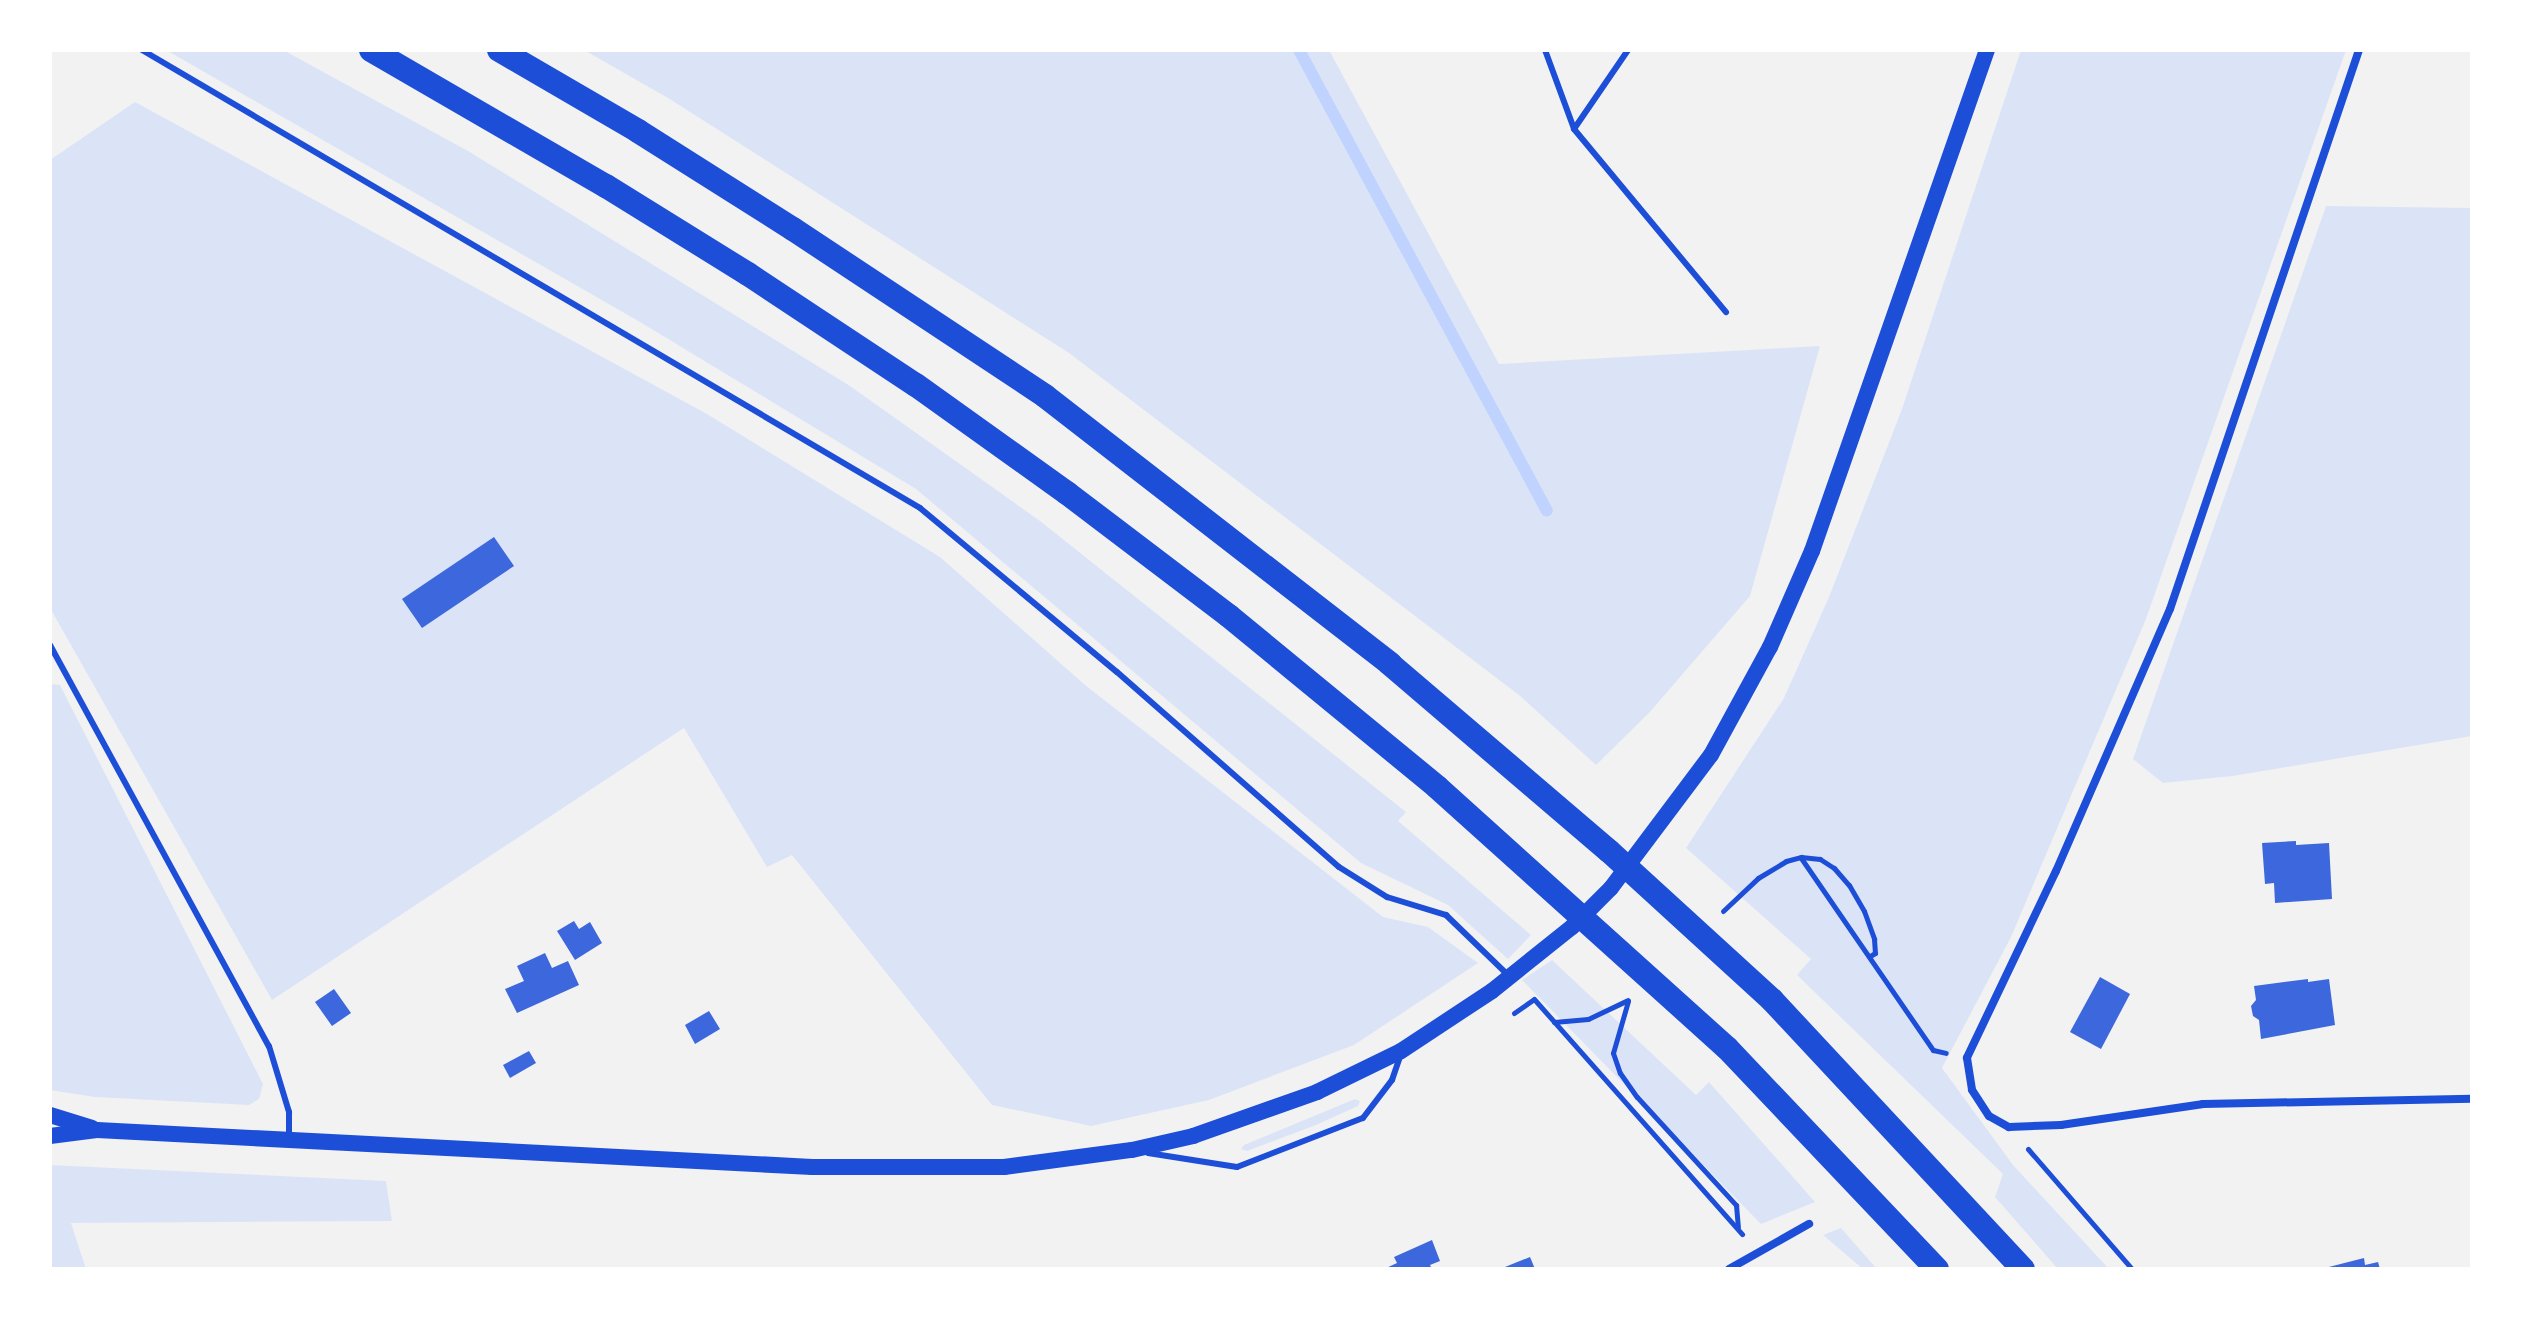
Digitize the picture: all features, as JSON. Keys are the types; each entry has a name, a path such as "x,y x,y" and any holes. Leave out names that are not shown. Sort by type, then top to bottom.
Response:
{"highway":[{"path":"371,50 606,186 916,385 1067,493 1229,616 1437,787 1727,1048 1937,1269"},
{"path":"499,50 780,221 1045,396 1259,559 1480,738 1772,1000 2023,1269"}],"main road":[{"path":"50,1136 97,1130 812,1167 947,1170 1068,1161 1132,1150 1261,1114 1401,1051 1510,977 1572,927 1611,888 1685,792 1742,701 1812,551 1987,50"},
{"path":"50,1115 97,1130"}],"street":[{"path":"2359,50 2170,609 2056,871 1967,1058 1972,1090 1989,1116 2009,1127 2061,1125 2203,1104 2472,1099"},
{"path":"1729,1269 1809,1224"}],"lane":[{"path":"142,50 920,508 1117,672 1339,867 1387,897 1446,915 1510,977"},
{"path":"1545,50 1574,129 1726,312"},
{"path":"1574,129 1628,50"},
{"path":"50,645 269,1046 289,1112 289,1139"},
{"path":"1132,1150 1237,1167 1363,1118 1392,1080 1401,1051"}],"path":[{"path":"1870,956 1875,953 1874,939 1849,885 1834,868 1820,859 1801,857 1933,1050 1967,1058"},
{"path":"1510,1016 1534,999 1553,1022 1738,1228 1736,1205 1637,1097 1620,1073 1613,1053 1628,1001 1588,1019 1553,1022"},
{"path":"2009,1127 2132,1269"}],"shaded area":[{"path":"166,50 283,50 468,151 850,386 1040,521 1406,812 1398,821 1531,935 1508,959 1448,905 1361,863 916,489 640,322"},
{"path":"584,50 1329,50 1499,364 1820,346 1750,596 1649,713 1596,765 1519,695 1069,353 668,98"},
{"path":"2021,50 2346,50 2146,619 2011,937 1942,1068 2013,1165 2109,1269 2058,1269 1995,1197 2003,1174 1797,975 1811,959 1686,848 1784,698 1829,597 1902,409"},
{"path":"135,102 707,414 940,557 1085,685 1383,917 1428,927 1478,963 1354,1045 1209,1100 1091,1126 992,1105 792,855 767,867 684,728 272,1000 50,608 50,160"},
{"path":"2326,206 2472,208 2472,736 2233,776 2163,783 2133,759"},
{"path":"50,684 60,685 263,1084 259,1099 249,1105 95,1097 50,1090"},
{"path":"1552,960 1696,1095 1709,1082 1815,1202 1761,1224 1522,980"},
{"path":"1355,1099 1360,1101 1358,1106 1316,1125 1247,1151 1241,1149 1244,1145"},
{"path":"50,1165 386,1181 392,1221 71,1223 86,1269 50,1269"},
{"path":"1841,1228 1877,1269 1863,1269 1823,1235"}],"building":[{"path":"494,537 514,566 422,628 402,599"},
{"path":"2296,841 2296,845 2329,843 2332,899 2275,903 2274,883 2265,884 2262,843"},
{"path":"574,921 579,929 590,922 602,943 575,960 557,931"},
{"path":"545,953 552,968 568,961 579,985 517,1013 505,989 524,981 517,966"},
{"path":"2100,977 2130,994 2101,1049 2070,1032"},
{"path":"2308,979 2308,982 2329,979 2335,1025 2261,1039 2259,1020 2253,1016 2251,1006 2256,1000 2254,986"},
{"path":"334,989 351,1013 332,1026 315,1002"},
{"path":"709,1011 720,1029 695,1044 685,1025"},
{"path":"529,1051 536,1063 510,1078 503,1065"},
{"path":"1432,1240 1440,1261 1430,1265 1432,1269 1384,1269 1397,1263 1394,1257"},
{"path":"1530,1257 1535,1269 1500,1269"},
{"path":"2364,1258 2365,1265 2378,1262 2380,1269 2321,1269"}],"waterway":[{"path":"1299,50 1547,511"}]}
